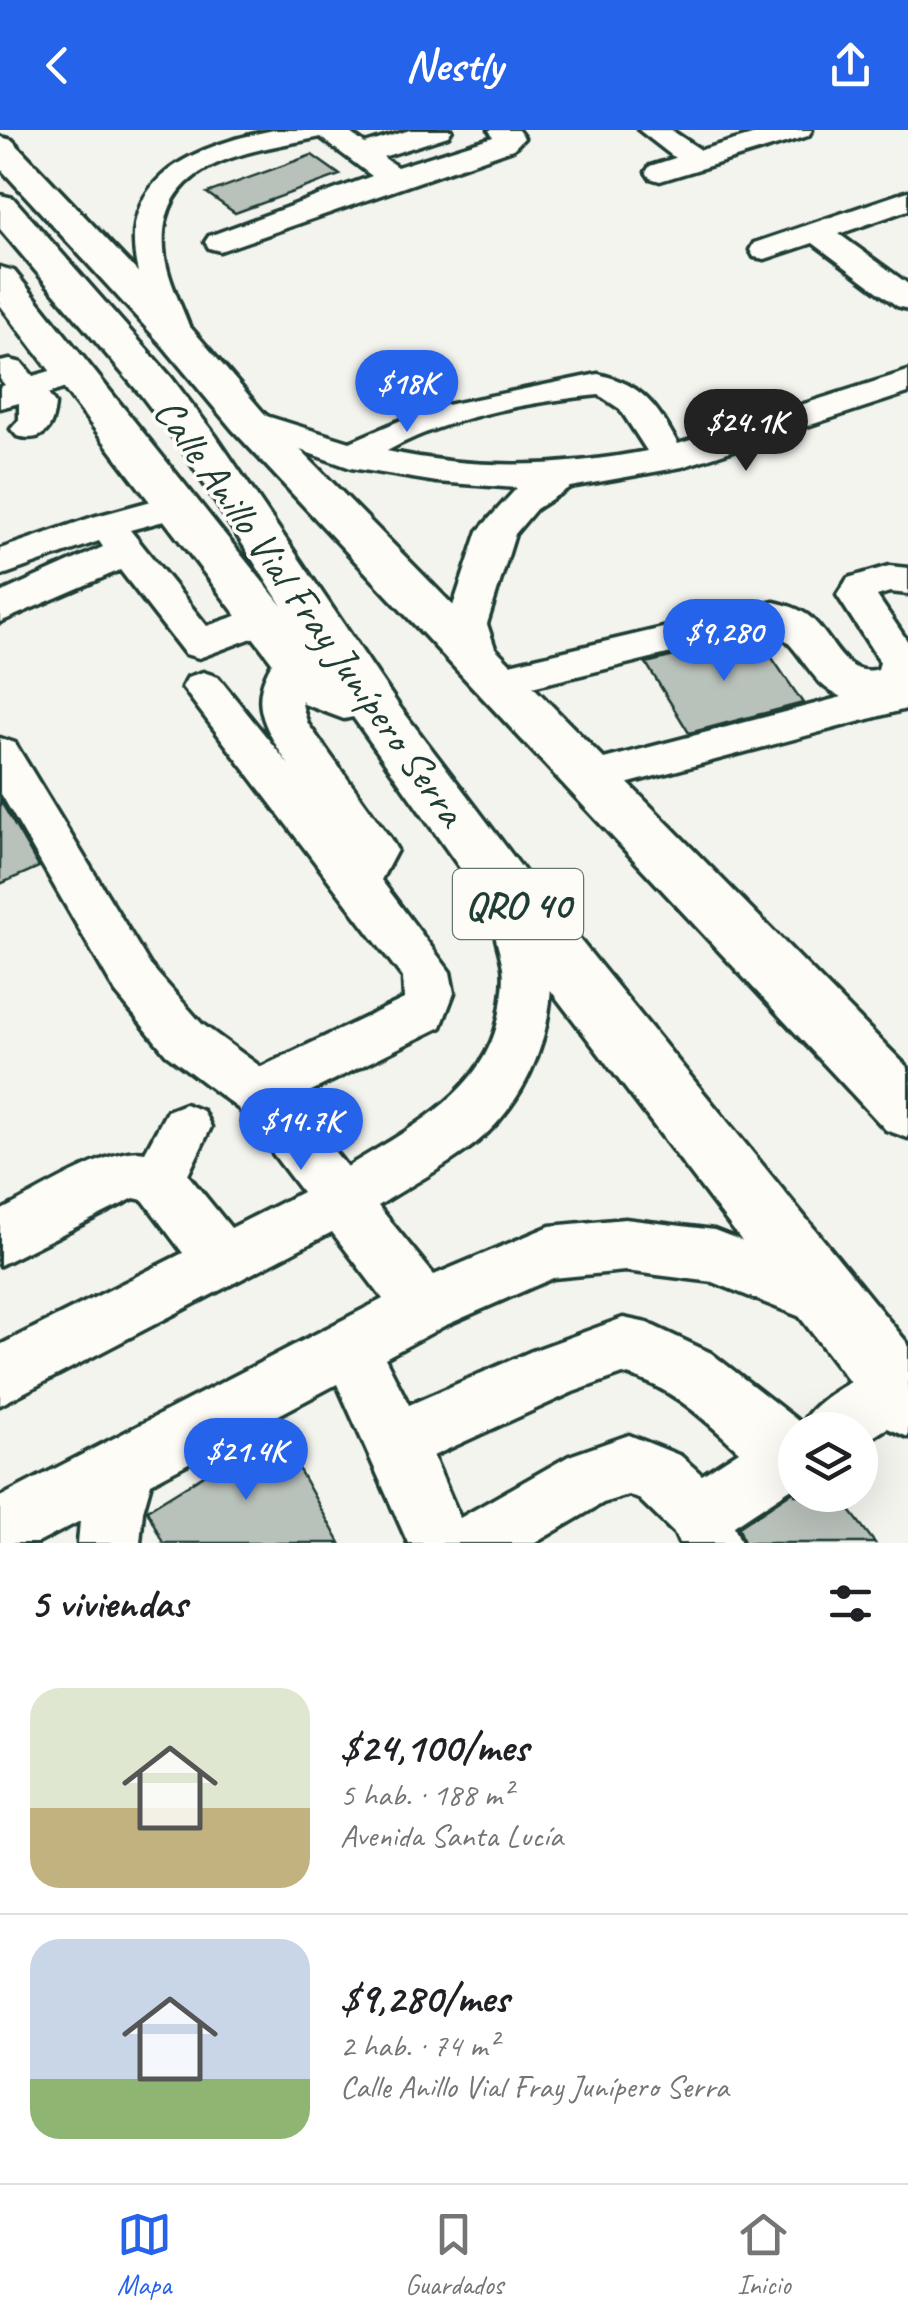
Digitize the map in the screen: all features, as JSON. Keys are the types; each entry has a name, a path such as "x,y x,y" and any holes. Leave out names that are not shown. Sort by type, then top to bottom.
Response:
{"highway":[{"name":"Calle Anillo Vial Fray Junípero Serra","path":"0,147 177,337 246,420 908,1110"},
{"name":"Calle Anillo Vial Fray Junípero Serra","path":"0,206 200,444 381,719 512,896 903,1394"},
{"path":"0,279 322,690 381,719"}],"street":[{"path":"177,337 149,252 150,212 168,180 208,156 316,130"},
{"path":"328,130 394,178"},
{"path":"361,155 438,130"},
{"path":"220,242 394,178 504,143 510,138 503,130"},
{"path":"653,130 697,161"},
{"path":"660,172 798,130"},
{"path":"765,250 908,200"},
{"path":"818,232 908,298"},
{"path":"9,381 66,363"},
{"path":"9,381 38,404 36,424 29,428"},
{"path":"246,420 351,457 408,469 561,478 669,460 736,442 908,381"},
{"path":"351,457 385,434 440,415 598,384 629,395 669,460"},
{"path":"561,478 523,501 497,531 467,624 488,675 774,614 787,618 833,676 848,686 872,688 896,678 900,662 857,595 862,587 888,579 908,580"},
{"path":"0,608 177,506"},
{"path":"0,563 116,538"},
{"path":"116,538 200,644 266,619"},
{"path":"296,658 280,680 279,705 288,729 374,850 368,865 352,874"},
{"path":"203,687 426,972 430,993 424,1012 257,1093"},
{"path":"588,778 908,695"},
{"path":"0,754 132,979 164,1020 257,1093 424,1307"},
{"path":"0,1376 342,1199 456,1128 484,1100 504,1070 524,1022 529,978 512,896"},
{"path":"159,1179 185,1127"},
{"path":"0,1239 134,1174 159,1179 223,1261"},
{"path":"0,1530 424,1307 550,1252 624,1246 714,1256 826,1300"},
{"path":"396,1442 619,1344 664,1357 778,1429"},
{"path":"350,1349 396,1442 439,1543"},
{"path":"868,1412 903,1394"},
{"path":"110,1543 112,1511 126,1464"},
{"path":"476,1543 590,1477 630,1465 660,1477 704,1528 778,1467"}],"building":[{"path":"312,155 340,175 235,213 207,193"},
{"path":"757,636 803,703 689,733 646,663"},
{"path":"0,800 39,867 0,884"},
{"path":"277,1430 340,1543 163,1543 147,1510"},
{"path":"778,1501 778,1512 851,1512 875,1543 744,1543 739,1527"}]}
